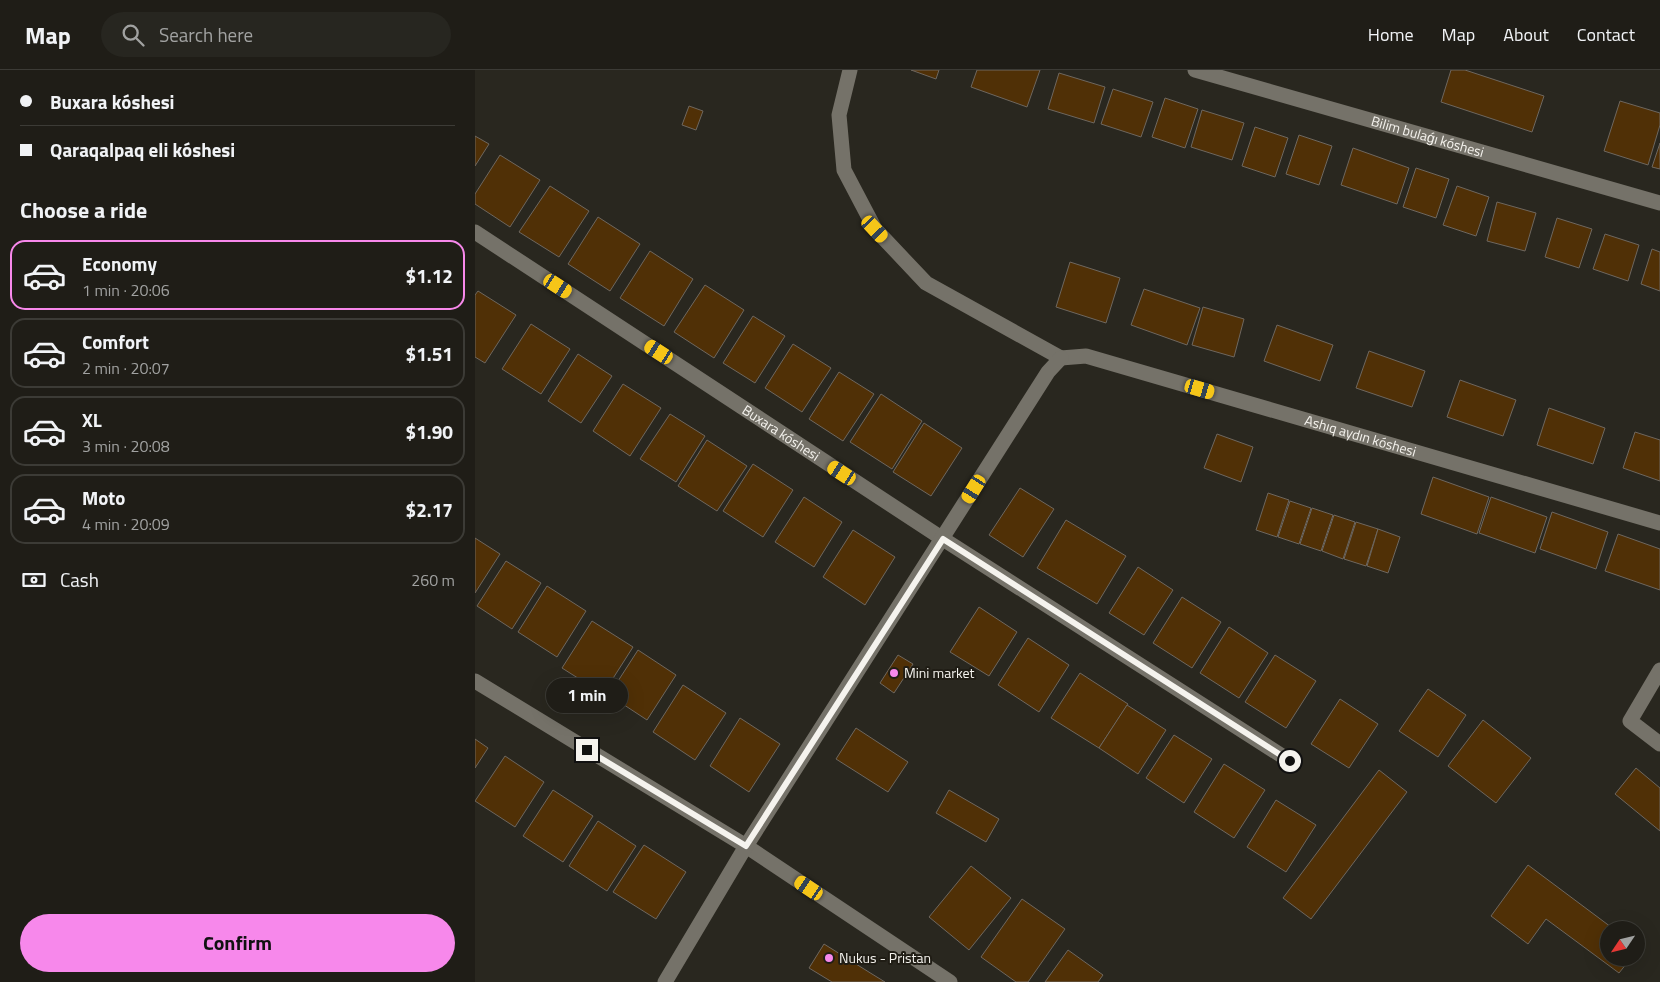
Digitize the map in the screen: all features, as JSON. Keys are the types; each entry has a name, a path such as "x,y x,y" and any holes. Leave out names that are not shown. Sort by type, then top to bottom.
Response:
{"street":[{"path":"665,982 746,846 1048,372 1061,358 926,282 875,229 844,170 839,115 850,70"},
{"name":"Bilim bulaǵı kóshesi","path":"1195,70 1660,203"},
{"name":"Buxara kóshesi","path":"475,232 943,539 1290,761"},
{"name":"Ashıq aydın kóshesi","path":"1061,358 1087,356 1660,523"},
{"path":"1660,670 1629,720 1660,744"},
{"path":"475,681 746,846 950,982"}],"building":[{"path":"911,70 939,70 936,79"},
{"path":"977,70 1040,70 1027,107 971,87"},
{"path":"1451,70 1465,70 1544,96 1532,132 1441,102"},
{"path":"1059,73 1105,87 1094,123 1048,109"},
{"path":"1113,89 1153,102 1141,137 1101,124"},
{"path":"1165,98 1198,109 1185,148 1152,137"},
{"path":"1620,101 1660,113 1660,125 1648,165 1604,151"},
{"path":"689,106 703,111 696,130 682,125"},
{"path":"1202,110 1244,123 1232,160 1191,147"},
{"path":"1255,127 1288,138 1275,177 1242,166"},
{"path":"1299,135 1332,146 1319,185 1286,174"},
{"path":"475,136 489,144 475,166"},
{"path":"1660,143 1660,169 1652,167"},
{"path":"1353,148 1409,168 1397,204 1341,185"},
{"path":"500,155 540,180 510,227 475,204 475,194"},
{"path":"1416,168 1449,179 1436,218 1403,207"},
{"path":"550,186 589,211 559,257 519,232"},
{"path":"1457,186 1489,197 1476,236 1443,225"},
{"path":"1497,202 1536,213 1525,251 1487,241"},
{"path":"598,217 640,244 610,291 568,264"},
{"path":"1557,218 1592,229 1579,268 1545,257"},
{"path":"1605,234 1639,245 1628,281 1593,269"},
{"path":"1652,249 1660,252 1660,291 1641,284"},
{"path":"650,251 693,279 664,326 620,298"},
{"path":"1070,262 1120,278 1106,323 1056,307"},
{"path":"705,285 744,310 714,358 674,332"},
{"path":"1144,289 1200,308 1187,345 1131,325"},
{"path":"478,291 516,315 485,363 475,357 475,295"},
{"path":"1203,307 1244,319 1234,357 1192,345"},
{"path":"753,316 785,336 755,383 723,363"},
{"path":"531,324 570,349 541,394 502,369"},
{"path":"1277,325 1333,345 1320,381 1264,361"},
{"path":"793,344 831,368 802,412 765,388"},
{"path":"1369,351 1425,371 1412,407 1356,388"},
{"path":"578,354 612,376 581,423 548,401"},
{"path":"839,372 874,394 843,441 809,419"},
{"path":"1460,380 1516,400 1503,436 1447,417"},
{"path":"623,384 661,408 630,456 593,431"},
{"path":"881,394 922,421 892,469 850,442"},
{"path":"1549,408 1605,428 1593,464 1537,445"},
{"path":"670,414 705,436 676,482 640,459"},
{"path":"924,423 962,448 931,496 893,472"},
{"path":"1635,432 1660,440 1660,481 1623,468"},
{"path":"1217,434 1253,447 1241,482 1204,468"},
{"path":"707,440 747,466 717,511 678,486"},
{"path":"753,464 793,490 763,537 723,511"},
{"path":"1433,477 1489,497 1477,534 1421,514"},
{"path":"1020,488 1054,509 1023,557 989,535"},
{"path":"1268,493 1289,500 1277,537 1256,530"},
{"path":"804,497 842,522 814,567 775,542"},
{"path":"1491,497 1547,517 1535,553 1479,533"},
{"path":"1290,501 1311,508 1299,544 1278,537"},
{"path":"1312,508 1333,515 1321,551 1300,544"},
{"path":"1552,512 1608,532 1596,569 1540,549"},
{"path":"1334,515 1355,522 1343,559 1322,551"},
{"path":"1066,520 1126,556 1097,604 1037,568"},
{"path":"1356,522 1378,529 1366,566 1344,559"},
{"path":"1378,529 1400,537 1388,573 1367,566"},
{"path":"853,530 895,557 865,605 823,577"},
{"path":"1618,534 1660,549 1660,590 1605,571"},
{"path":"475,538 500,554 475,593"},
{"path":"506,561 541,583 512,629 477,606"},
{"path":"1138,567 1173,590 1144,635 1109,613"},
{"path":"547,586 586,611 557,657 518,632"},
{"path":"1182,597 1221,622 1192,668 1153,643"},
{"path":"979,607 1017,632 989,676 950,652"},
{"path":"592,621 633,647 603,694 562,668"},
{"path":"1229,627 1268,653 1239,698 1200,673"},
{"path":"1028,638 1069,665 1039,712 998,685"},
{"path":"638,650 676,675 647,720 609,695"},
{"path":"898,655 913,664 894,693 880,683"},
{"path":"1275,655 1316,681 1286,728 1245,702"},
{"path":"1080,673 1128,704 1099,748 1051,718"},
{"path":"683,685 726,713 695,760 653,732"},
{"path":"1428,689 1466,715 1438,757 1399,731"},
{"path":"1340,699 1378,724 1349,768 1311,744"},
{"path":"1127,705 1166,730 1138,774 1099,748"},
{"path":"740,718 780,744 749,792 710,766"},
{"path":"1483,720 1531,758 1496,803 1448,766"},
{"path":"856,728 908,762 888,792 836,759"},
{"path":"1174,735 1212,759 1184,803 1146,778"},
{"path":"475,739 488,748 475,768"},
{"path":"505,756 544,782 515,827 475,801"},
{"path":"1224,764 1265,790 1234,838 1194,812"},
{"path":"1636,768 1660,788 1660,831 1615,794"},
{"path":"1379,770 1407,792 1311,919 1283,898"},
{"path":"553,790 593,816 563,862 523,836"},
{"path":"949,790 999,819 986,842 936,813"},
{"path":"1276,800 1316,825 1286,872 1247,847"},
{"path":"598,821 636,846 607,891 569,866"},
{"path":"644,845 686,872 656,919 613,892"},
{"path":"1528,865 1603,921 1600,921 1600,959 1546,919 1528,944 1491,916"},
{"path":"971,866 1011,898 969,950 929,917"},
{"path":"1022,899 1065,929 1028,982 1016,982 981,957"},
{"path":"824,944 885,982 832,982 809,968"},
{"path":"1068,950 1103,975 1098,982 1045,982"},
{"path":"1610,966 1625,966 1619,973"}],"place":[{"name":"Mini market","path":"894,673"},
{"name":"Nukus - Pristan","path":"829,958"}],"route":[{"path":"587,750 746,846 943,539 1290,761"}]}
